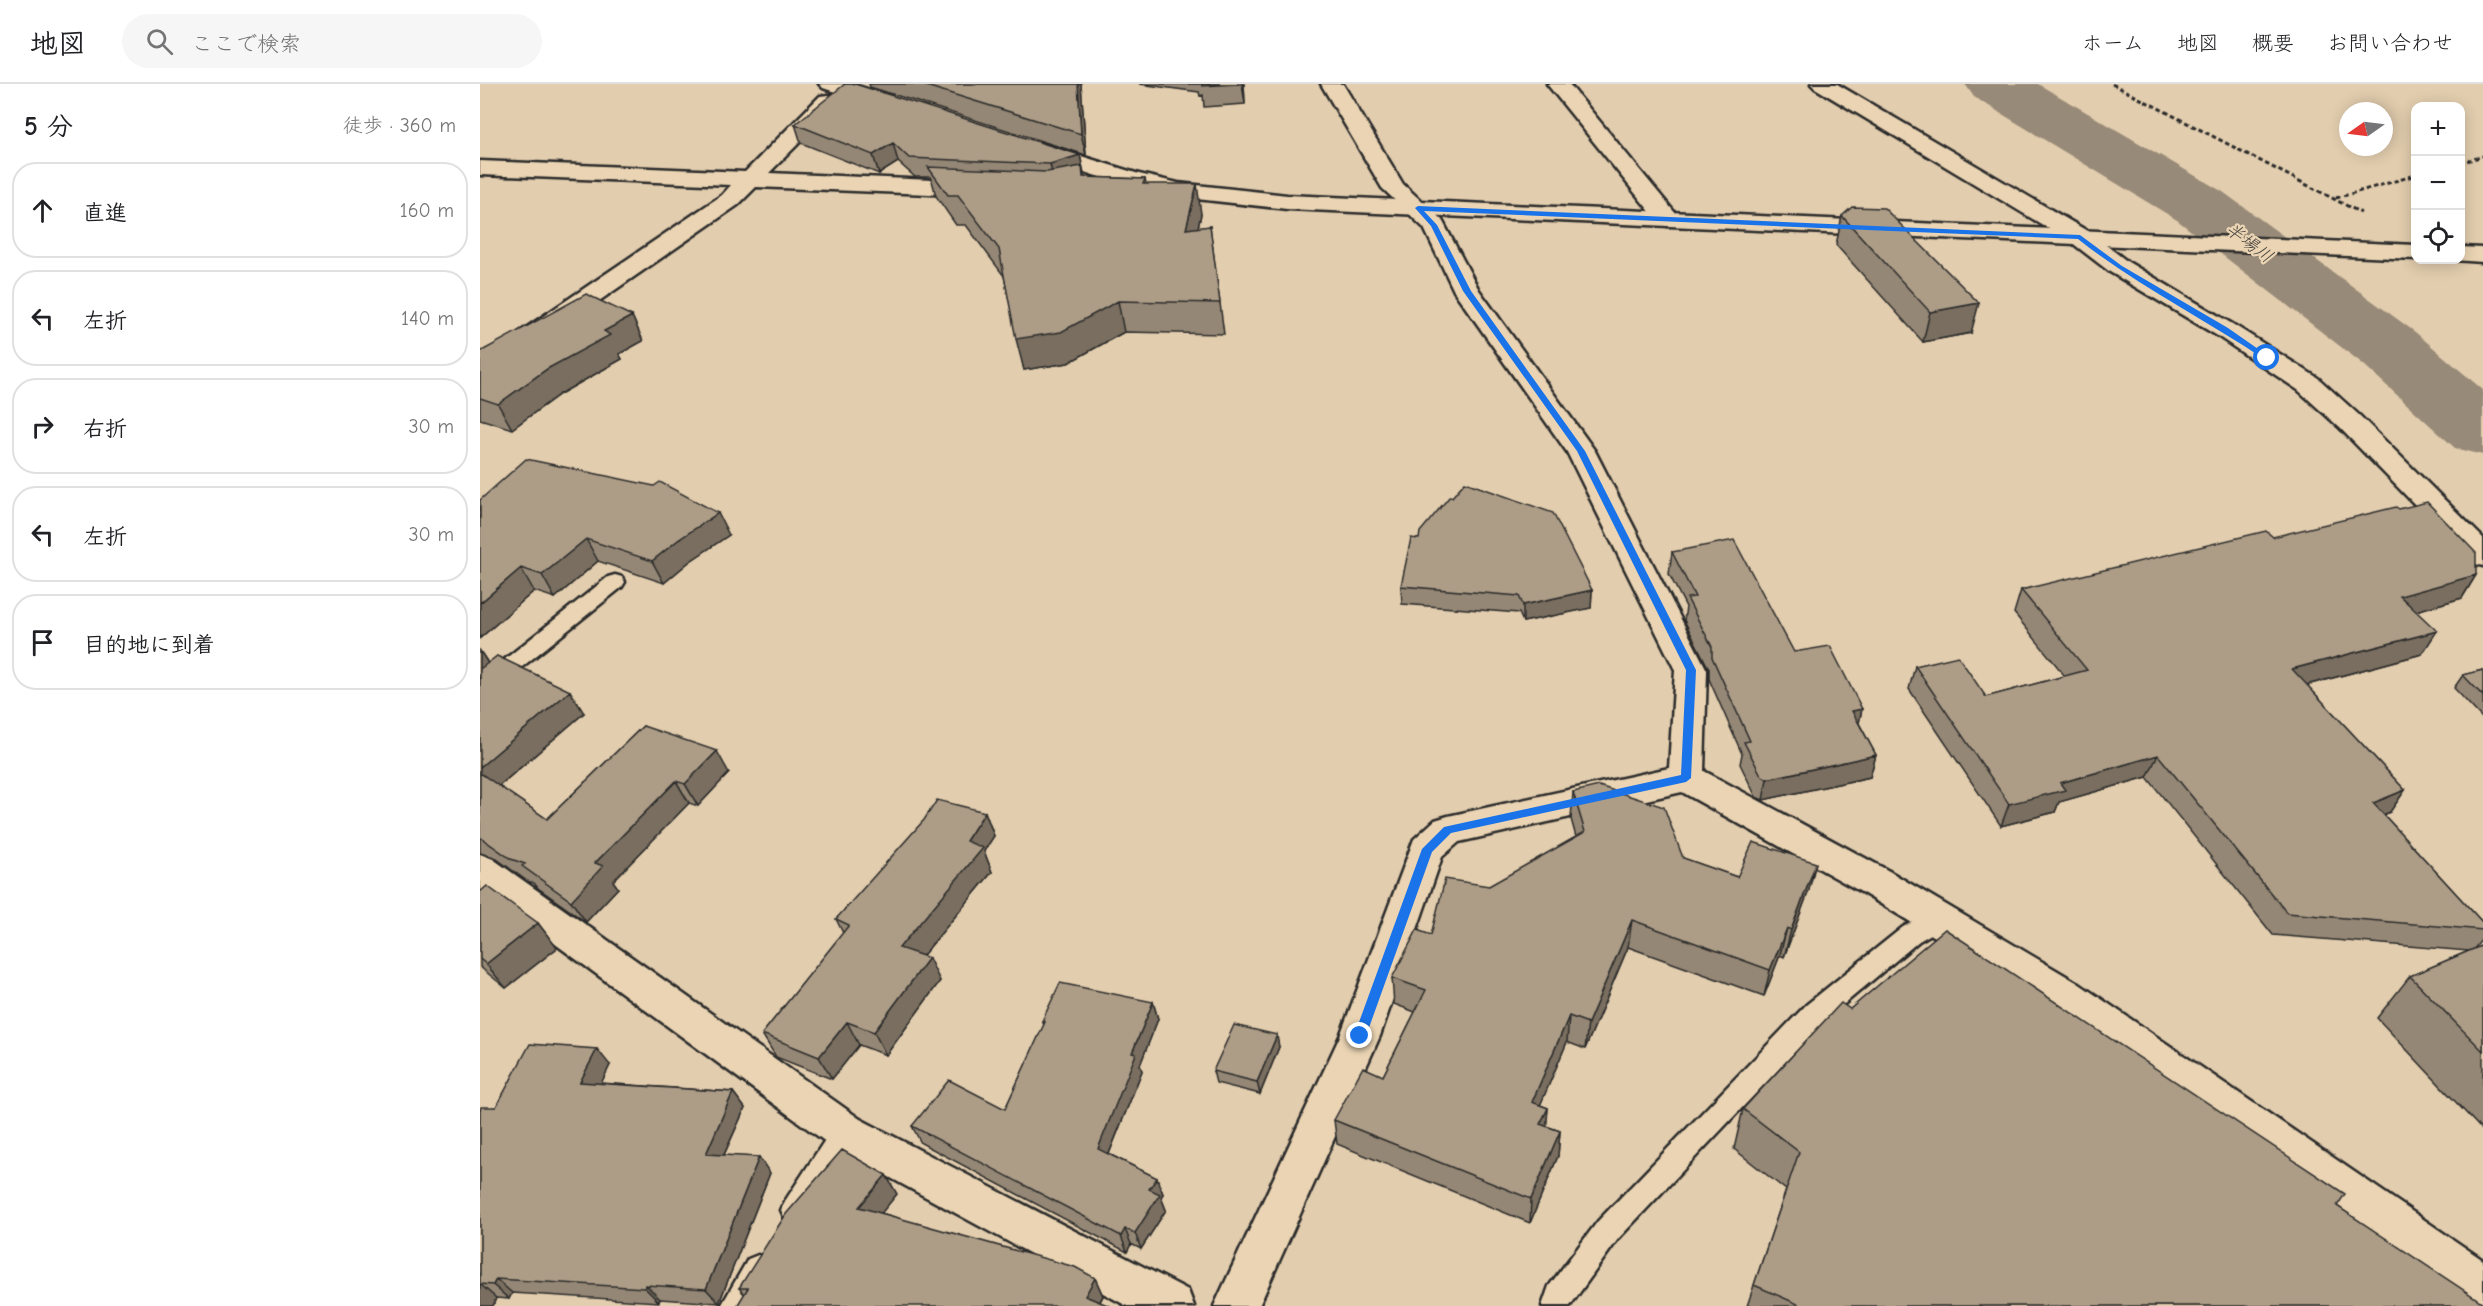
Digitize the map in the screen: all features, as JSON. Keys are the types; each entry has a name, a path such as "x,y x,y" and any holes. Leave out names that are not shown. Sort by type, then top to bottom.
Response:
{"street":[{"path":"1332,84 1394,188 1434,225 1467,291 1581,451 1691,670 1686,778"},
{"path":"1558,84 1668,219"},
{"path":"1822,84 2093,237 2119,267 2225,330 2308,384 2350,422 2483,556"},
{"path":"480,370 730,200 753,178 835,86 908,109"},
{"path":"1021,144 1111,173 1178,190 1287,202 2410,252"},
{"path":"480,168 996,190"},
{"path":"1084,187 1111,173"},
{"path":"2465,254 2483,255"},
{"path":"1236,1306 1360,1036 1427,849 1448,830 1686,778 1876,882 2064,995 2483,1286"},
{"path":"480,869 845,1132 1172,1306"}],"lane":[{"path":"480,690 615,582"},
{"path":"1556,1306 1559,1296 1608,1230 1815,1013 1911,934 1937,919"},
{"path":"735,1306 845,1132"}],"path":[{"path":"2112,84 2336,198 2366,216"},
{"path":"2465,161 2483,156"},
{"path":"2336,198 2411,176"}],"building":[{"path":"845,84 855,84 1080,155 1050,164 909,158 893,143 873,155 795,124"},
{"path":"920,84 1078,84 1081,134"},
{"path":"1202,84 1238,84 1202,86"},
{"path":"1082,166 1083,177 1145,179 1143,184 1197,184 1186,229 1210,226 1220,303 1118,301 1061,332 1016,339 999,249 958,195 948,195 928,167 1047,172"},
{"path":"1852,207 1884,208 1979,303 1930,312 1842,216"},
{"path":"586,294 632,316 604,331 610,335 547,369 498,404 480,398 480,352"},
{"path":"526,459 654,486 660,482 718,513 652,561 586,539 542,575 521,568 480,603 480,500"},
{"path":"1465,482 1553,513 1592,590 1523,605 1519,596 1401,586 1411,538 1419,539 1420,532"},
{"path":"2427,502 2476,553 2476,575 2400,596 2437,631 2292,669 2405,790 2373,803 2483,923 2483,930 2287,913 2158,755 2060,783 2065,790 2009,804 1915,666 1958,656 1986,697 2087,670 2021,590 2266,531 2273,537 2396,507 2399,509"},
{"path":"1734,540 1794,652 1830,646 1862,709 1852,711 1876,755 1767,779 1761,775 1744,742 1750,741 1712,657 1712,647 1687,598 1695,597 1672,552"},
{"path":"497,656 570,691 480,767 480,669"},
{"path":"2483,670 2483,696 2463,675"},
{"path":"643,726 717,751 685,784 676,781 595,863 603,866 571,901 522,866 525,864 511,859 480,837 480,773 547,819"},
{"path":"1599,786 1664,807 1683,858 1737,877 1753,842 1816,863 1791,930 1787,928 1770,970 1632,920 1588,1023 1569,1016 1532,1102 1548,1108 1540,1124 1560,1131 1531,1199 1334,1120 1363,1067 1383,1076 1426,990 1392,978 1417,930 1431,935 1445,879 1489,886 1585,832 1573,792"},
{"path":"937,800 985,812 966,841 983,848 899,948 929,958 874,1032 847,1022 819,1057 762,1034 849,925 836,919 924,820"},
{"path":"487,886 538,923 486,964 480,959 480,892"},
{"path":"1945,929 2345,1194 2337,1206 2483,1303 2483,1306 1797,1306 1798,1304 1754,1285 1799,1152 1743,1109 1841,1003 1850,1009"},
{"path":"2483,945 2483,1051 2410,976"},
{"path":"1060,983 1153,1002 1132,1053 1136,1054 1098,1149 1157,1178 1149,1189 1160,1194 1135,1233 1125,1229 1121,1236 912,1126 949,1080 1005,1109 1045,1022 1042,1021"},
{"path":"1234,1025 1277,1035 1257,1082 1213,1071"},
{"path":"530,1044 597,1049 580,1082 733,1092 706,1154 759,1157 706,1289 646,1285 645,1288 496,1279 493,1285 480,1284 480,1110 481,1107 496,1107"},
{"path":"842,1150 886,1175 859,1207 1075,1267 1095,1278 1085,1296 1110,1306 737,1306 748,1288 739,1288 786,1214"}],"waterway":[{"name":"半場川","path":"1995,84 2200,206 2389,348 2483,431"}],"route":[{"path":"1360,1036 1427,849 1448,830 1686,778 1691,670 1581,451 1467,291 1434,225 1418,208 2080,237 2119,267 2225,330 2267,358"}]}
